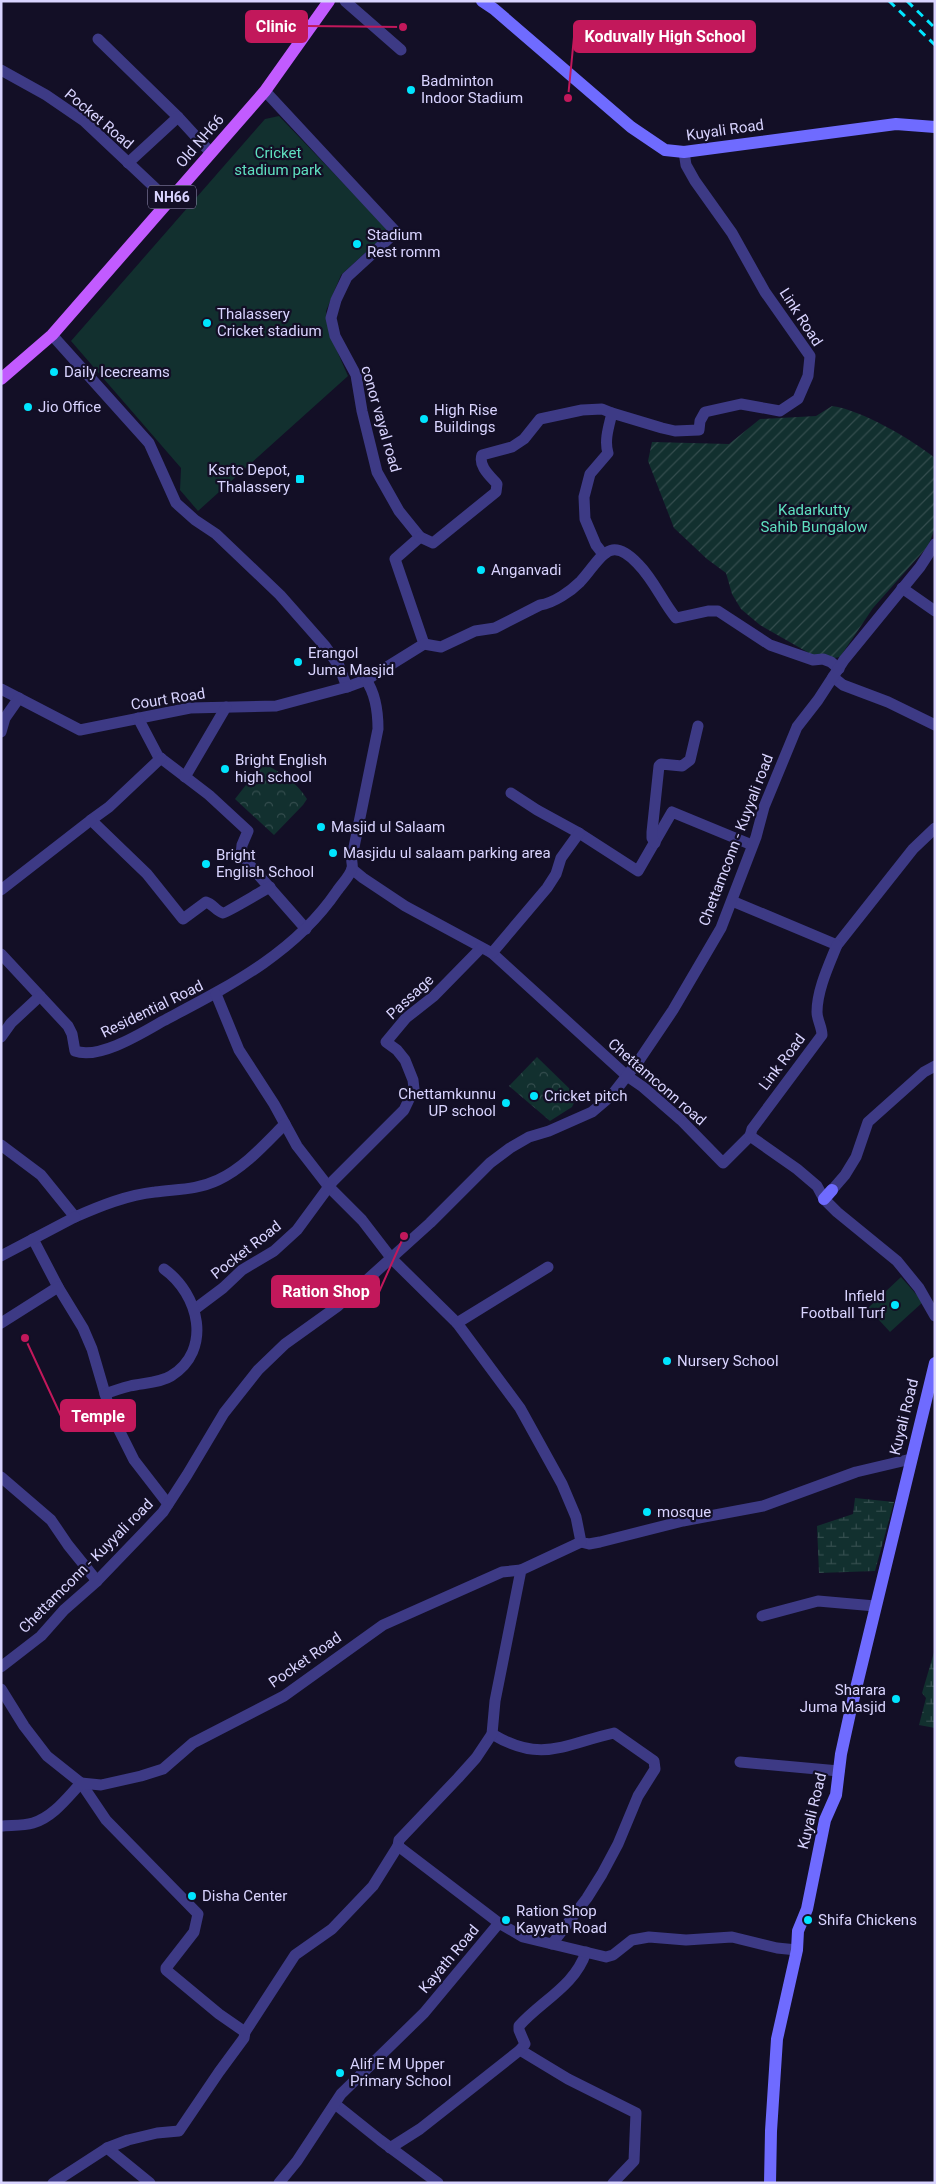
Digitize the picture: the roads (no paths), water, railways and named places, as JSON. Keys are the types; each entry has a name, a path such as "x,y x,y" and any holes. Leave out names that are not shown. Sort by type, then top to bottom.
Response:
{"main road":[{"name":"Old NH66","path":"1,379 52,335 265,91 329,1"},
{"name":"Kuyali Road","path":"482,1 494,8 631,126 665,150 684,152 896,124 935,127"},
{"name":"Kuyali Road","path":"770,2183 770,2132 777,2039 797,1950 798,1931 807,1909 825,1820 836,1795 845,1735 935,1363"}],"street":[{"path":"345,1 401,50"},
{"path":"98,39 178,117 210,153"},
{"name":"Pocket Road","path":"1,70 46,95 84,121 169,201"},
{"name":"conor vayal road","path":"265,91 396,232 347,277 336,300 331,318 335,336 356,375 362,411 377,472 399,511 420,537"},
{"path":"128,163 178,117"},
{"name":"Link Road","path":"612,413 675,431 699,430 705,412 730,406 741,404 780,411 798,399 808,376 810,356 765,292 732,232 686,165 684,152"},
{"path":"52,335 149,443 176,503 195,520 216,534 280,595 326,646 339,666 347,687 366,680 424,644 441,647 475,632 495,628 540,605 547,604 580,582 603,554 619,549 629,555 650,578 676,618 708,611 718,611 770,645 813,660 823,659 831,662 843,685 881,699 935,725"},
{"path":"424,644 395,559 420,537 433,544 491,498 496,492 497,484 483,467 482,455 512,447 524,439 540,419 582,410 602,409 612,413 607,428 606,445 608,453 590,474 584,497 585,519 596,545 603,554"},
{"name":"Chettamconn - Kuyyali road","path":"1,1667 41,1636 64,1610 97,1581 148,1530 168,1504 208,1443 224,1413 258,1370 285,1344 322,1319 392,1259 471,1184 490,1163 529,1137 549,1131 602,1105 627,1076 692,981 721,928 764,807 792,736 806,713 920,567 935,544"},
{"path":"902,588 935,611"},
{"path":"366,680 371,688 378,718 378,729 352,857 352,868 334,895 306,930 261,966 216,994 240,1050 286,1124 297,1146 328,1186 362,1220 392,1259 457,1323 515,1401 570,1499 581,1542 589,1544 600,1542 683,1521 763,1506 856,1472 911,1459"},
{"name":"Court Road","path":"1,689 80,730 190,708 276,706 347,687"},
{"path":"1,732 5,718 19,698"},
{"path":"185,777 226,707"},
{"path":"138,718 150,743 161,758 209,795 248,831 242,845 241,856 306,930"},
{"path":"655,843 652,838 652,832 659,766 662,764 682,766 690,760 698,726"},
{"path":"1,890 109,807 161,758"},
{"path":"511,792 537,810 579,833 638,871 672,812 752,845"},
{"path":"91,820 147,874 183,919 206,902 220,912 226,913 248,898 270,887"},
{"name":"Link Road","path":"750,1136 752,1128 822,1035 822,1025 817,1014 819,999 837,945 912,849 935,828"},
{"path":"492,953 547,888 556,874 561,858 579,833"},
{"name":"Chettamconn road","path":"352,868 363,878 405,906 492,953 627,1076 643,1087 681,1120 723,1163 750,1136"},
{"path":"732,900 837,945"},
{"name":"Passage","path":"328,1186 400,1114 412,1097 414,1089 413,1080 405,1060 397,1050 386,1042 406,1018 434,996 481,948"},
{"name":"Residential Road","path":"1,954 68,1026 72,1034 75,1051 89,1054 133,1037 216,994"},
{"path":"1,1037 11,1023 40,996"},
{"path":"828,1194 845,1175 856,1157 868,1122 924,1072 935,1066"},
{"path":"1,1256 75,1217 128,1197 156,1191 177,1191 218,1180 255,1154 286,1124"},
{"path":"750,1136 797,1169 828,1194 874,1244 898,1261 919,1288 935,1316"},
{"path":"1,1145 41,1175 75,1217"},
{"name":"Pocket Road","path":"195,1309 223,1288 242,1270 274,1251 297,1230 328,1186"},
{"path":"33,1238 58,1287 83,1328 92,1349 111,1414 134,1460 168,1504"},
{"path":"457,1323 548,1267"},
{"path":"105,1394 171,1376 192,1353 198,1340 195,1309 172,1274 164,1269"},
{"path":"1,1323 58,1287"},
{"path":"1,1477 51,1520 97,1581"},
{"name":"Pocket Road","path":"81,1783 101,1785 163,1769 193,1742 284,1696 383,1625 478,1582 512,1570 521,1570 581,1542"},
{"path":"53,2183 107,2148 128,2140 157,2133 179,2131 244,2038 245,2032 295,1955 332,1929 373,1886 398,1846 399,1840 476,1758 492,1734 495,1701 521,1570"},
{"path":"762,1616 818,1601 875,1606"},
{"path":"1,1689 24,1726 47,1756 81,1783 106,1820 198,1914 194,1932 166,1970 219,2014 245,2032"},
{"path":"492,1734 504,1741 534,1750 572,1746 614,1733 654,1761 656,1769 638,1796 618,1844 602,1874 587,1898 552,1944"},
{"path":"740,1762 839,1771"},
{"path":"1,1826 32,1823 44,1817 56,1809 81,1783"},
{"path":"398,1846 499,1923"},
{"name":"Kayath Road","path":"279,2183 297,2161 350,2084 424,2013 499,1923 523,1937 606,1957 612,1955 632,1940 649,1937 686,1940 732,1937 777,1948 797,1950"},
{"path":"390,2148 420,2129 520,2050 525,2044 519,2026 573,1977 582,1965 586,1952"},
{"path":"520,2050 568,2079 636,2113 634,2161 613,2183"},
{"path":"335,2104 438,2183"},
{"path":"107,2148 150,2183"}],"railway":[{"path":"889,1 935,45"},
{"path":"907,1 935,28"}],"place":[{"name":"Clinic","path":"403,27"},
{"name":"Badminton Indoor Stadium","path":"411,90"},
{"name":"Koduvally High School","path":"568,98"},
{"name":"Stadium Rest romm","path":"357,244"},
{"name":"Thalassery Cricket stadium","path":"207,323"},
{"name":"Daily Icecreams","path":"54,372"},
{"name":"Jio Office","path":"28,407"},
{"name":"High Rise Buildings","path":"424,419"},
{"name":"Ksrtc Depot, Thalassery","path":"300,479"},
{"name":"Anganvadi","path":"481,570"},
{"name":"Erangol Juma Masjid","path":"298,662"},
{"name":"Bright English high school","path":"225,769"},
{"name":"Masjid ul Salaam","path":"321,827"},
{"name":"Masjidu ul salaam parking area","path":"333,853"},
{"name":"Bright English School","path":"206,864"},
{"name":"Cricket pitch","path":"534,1096"},
{"name":"Chettamkunnu UP school","path":"506,1103"},
{"name":"Ration Shop","path":"404,1236"},
{"name":"Infield Football Turf","path":"895,1305"},
{"name":"Temple","path":"25,1338"},
{"name":"Nursery School","path":"667,1361"},
{"name":"mosque","path":"647,1512"},
{"name":"Sharara Juma Masjid","path":"896,1699"},
{"name":"Disha Center","path":"192,1896"},
{"name":"Ration Shop Kayyath Road","path":"506,1920"},
{"name":"Shifa Chickens","path":"808,1920"},
{"name":"Alif E M Upper Primary School","path":"340,2073"}],"park label":[{"name":"Cricket stadium park","path":"278,162"},
{"name":"Kadarkutty Sahib Bungalow","path":"814,518"}]}
